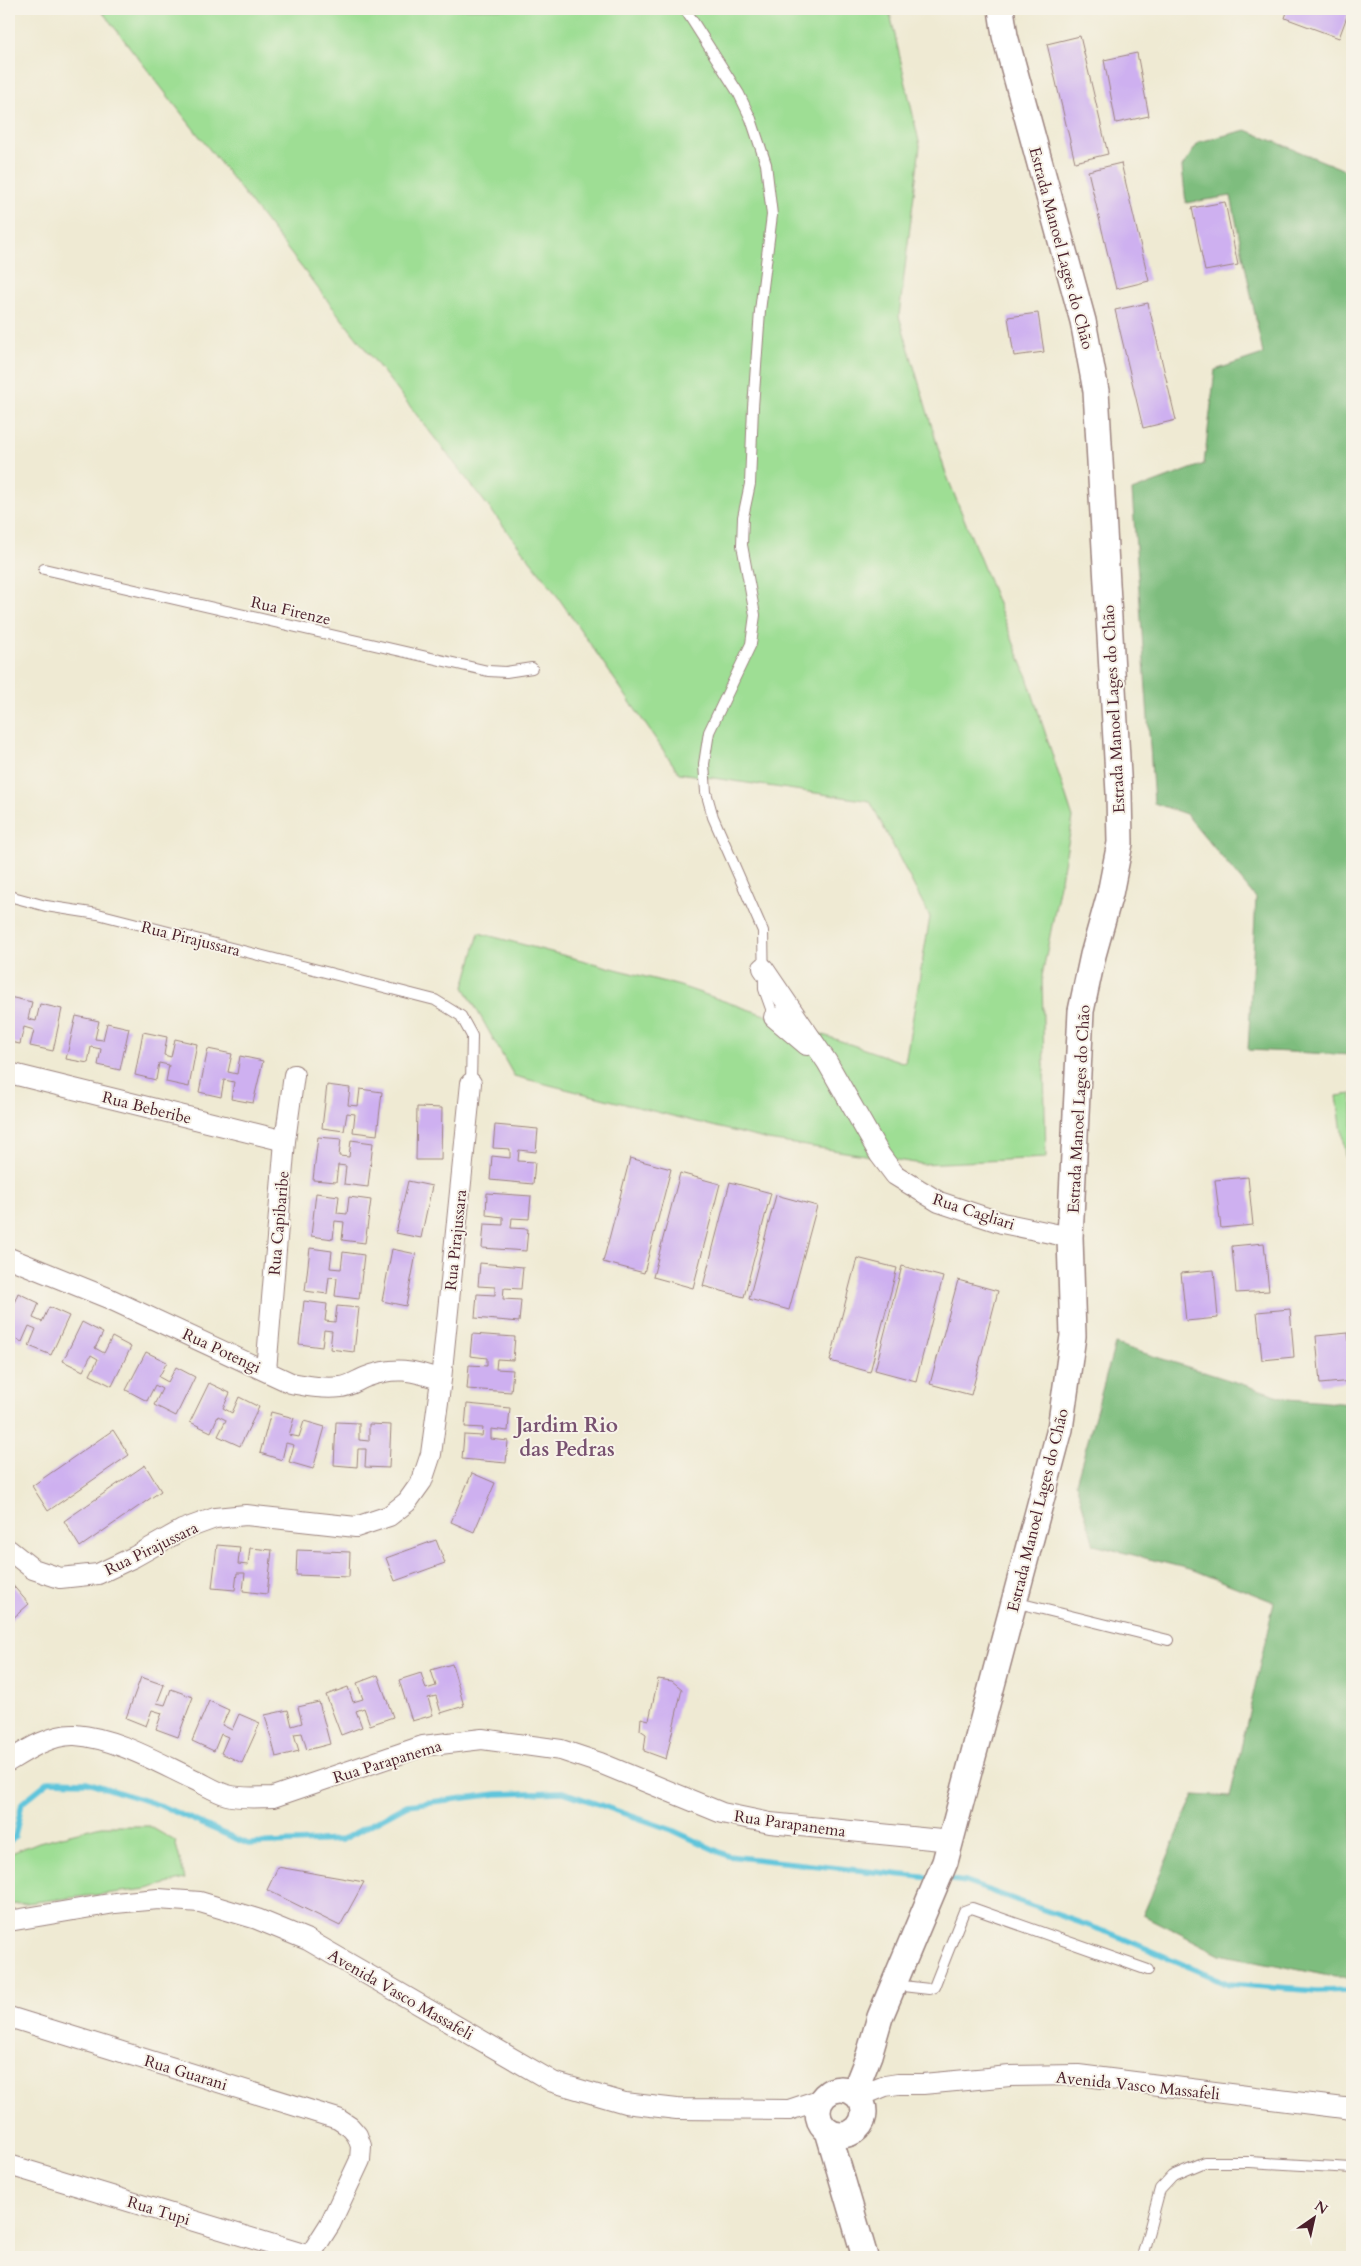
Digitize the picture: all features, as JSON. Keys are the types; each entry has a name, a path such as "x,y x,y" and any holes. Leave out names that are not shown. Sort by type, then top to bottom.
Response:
{"street":[{"name":"Estrada Manoel Lages do Chão","path":"865,2257 848,2194 841,2108 869,2055 880,2017 933,1892 948,1851 1060,1429 1073,1336 1070,1237 1081,1011 1093,954 1110,894 1120,843 1119,793 1096,391 1083,321 1005,36 1000,9"},
{"name":"Rua Cagliari","path":"763,968 827,1062 880,1155 896,1175 939,1202 1002,1223 1070,1237"},
{"name":"Rua Cagliari","path":"774,1016 827,1062"},
{"name":"Rua Beberibe","path":"9,1073 285,1141"},
{"name":"Rua Capibaribe","path":"266,1371 285,1141 294,1075"},
{"name":"Rua Pirajussara","path":"9,1550 33,1569 60,1578 98,1574 134,1557 182,1530 215,1518 246,1515 356,1526 389,1516 407,1502 422,1481 431,1454 441,1380 471,1083"},
{"name":"Rua Potengi","path":"9,1258 108,1298 291,1383 320,1388 344,1387 368,1376 397,1369 416,1371 441,1380"},
{"name":"Rua Parapanema","path":"9,1761 33,1746 54,1738 74,1735 101,1740 139,1754 227,1795 273,1797 423,1746 482,1739 561,1750 600,1763 722,1813 770,1823 948,1851"},
{"name":"Avenida Vasco Massafeli","path":"9,1921 115,1902 158,1899 200,1902 257,1920 308,1940 553,2082 624,2103 677,2109 789,2110 841,2108 922,2084 1010,2076 1078,2075 1352,2109"},
{"name":"Rua Guarani","path":"9,2017 338,2119 350,2127 357,2135 361,2146 360,2160 330,2224 310,2256"},
{"name":"Rua Tupi","path":"9,2165 310,2256"}],"lane":[{"path":"685,9 739,94 751,119 766,164 772,214 760,311 750,484 743,517 742,545 755,615 751,644 709,732 704,764 706,792 713,817 763,931 764,989 774,1016"},
{"name":"Rua Firenze","path":"44,569 488,671 532,668"},
{"name":"Rua Pirajussara","path":"9,896 46,906 98,914 435,1000 461,1016 472,1036 471,1083"},
{"path":"1014,1602 1168,1640"},
{"path":"893,1985 929,1989 934,1987 964,1912 972,1908 1148,1970"},
{"path":"1142,2257 1160,2189 1172,2176 1205,2162 1250,2162 1352,2168"}],"green space":[{"path":"100,9 889,9 920,146 899,316 945,471 1026,674 1073,818 1042,976 1046,1158 922,1164 768,1140 514,1076 464,987 479,933 680,986 905,1063 930,917 870,801 679,773 551,587"},
{"path":"1246,130 1352,173 1352,1055 1248,1050 1256,898 1186,814 1154,803 1132,491 1204,464 1215,370 1263,354 1231,196 1186,203 1182,167 1199,142"},
{"path":"1352,1094 1352,1162 1346,1163 1337,1096"},
{"path":"1352,1170 1352,1210 1350,1210 1345,1171"},
{"path":"1115,1344 1289,1399 1352,1404 1352,1977 1335,1977 1220,1954 1143,1915 1194,1795 1230,1797 1274,1602 1193,1570 1094,1545 1076,1483"},
{"path":"101,1826 149,1826 175,1841 185,1879 147,1889 9,1905 9,1854 39,1842"}],"building":[{"path":"1288,9 1344,9 1349,11 1339,38 1285,18"},
{"path":"1080,36 1108,154 1075,162 1047,44"},
{"path":"1137,53 1149,116 1116,123 1104,60"},
{"path":"1121,163 1149,281 1116,289 1088,171"},
{"path":"1225,202 1238,265 1205,271 1192,208"},
{"path":"1148,303 1176,420 1143,428 1115,310"},
{"path":"1038,313 1044,352 1014,356 1008,317"},
{"path":"9,997 32,1002 28,1019 36,1021 40,1004 62,1009 53,1051 30,1046 34,1030 24,1027 20,1044 9,1042"},
{"path":"76,1016 99,1021 95,1039 103,1040 107,1023 129,1028 120,1070 98,1065 101,1049 91,1047 88,1063 66,1059"},
{"path":"143,1032 167,1037 164,1055 171,1057 175,1039 197,1044 189,1087 166,1082 169,1065 159,1063 156,1080 135,1075"},
{"path":"208,1049 232,1054 228,1072 237,1074 240,1056 263,1061 253,1103 231,1099 234,1082 224,1080 221,1097 199,1092"},
{"path":"327,1085 350,1088 348,1105 358,1106 360,1089 382,1092 377,1135 353,1132 355,1114 347,1113 344,1131 322,1128"},
{"path":"417,1107 442,1108 441,1160 416,1160"},
{"path":"495,1125 538,1129 536,1152 519,1150 518,1161 535,1162 533,1184 490,1180 492,1156 510,1158 510,1149 493,1148"},
{"path":"318,1137 341,1139 339,1156 349,1157 351,1140 373,1143 368,1187 344,1184 346,1166 338,1165 336,1182 313,1180"},
{"path":"630,1158 671,1169 644,1273 603,1262"},
{"path":"680,1173 720,1184 693,1288 653,1277"},
{"path":"1248,1177 1253,1225 1221,1228 1215,1180"},
{"path":"408,1181 432,1186 421,1238 396,1233"},
{"path":"730,1182 771,1193 744,1297 703,1286"},
{"path":"316,1193 339,1196 337,1213 347,1214 349,1197 371,1200 365,1243 342,1240 344,1222 335,1221 333,1239 311,1236"},
{"path":"487,1193 531,1196 529,1219 512,1218 511,1228 528,1229 526,1251 482,1248 484,1224 503,1225 503,1217 486,1215"},
{"path":"776,1195 817,1206 789,1310 749,1299"},
{"path":"1264,1243 1269,1291 1236,1293 1232,1246"},
{"path":"310,1248 332,1251 330,1268 341,1269 343,1252 364,1255 359,1299 335,1296 337,1278 329,1277 327,1294 305,1291"},
{"path":"392,1249 416,1254 406,1306 382,1301"},
{"path":"857,1258 897,1268 870,1372 830,1361"},
{"path":"480,1263 523,1267 521,1289 504,1288 503,1299 521,1300 519,1322 475,1318 477,1294 495,1295 495,1287 478,1286"},
{"path":"902,1266 943,1277 916,1381 875,1370"},
{"path":"1214,1270 1218,1318 1186,1321 1181,1273"},
{"path":"958,1280 998,1291 971,1395 930,1384"},
{"path":"18,1293 39,1303 33,1318 42,1322 49,1307 69,1316 51,1355 29,1346 36,1329 29,1326 22,1342 9,1336 9,1315"},
{"path":"304,1301 327,1304 325,1321 335,1322 337,1306 359,1308 354,1352 330,1349 332,1331 324,1330 322,1347 299,1344"},
{"path":"1290,1309 1294,1357 1262,1360 1257,1312"},
{"path":"82,1322 103,1333 95,1348 104,1353 112,1337 131,1347 112,1386 90,1375 98,1359 91,1355 83,1371 63,1361"},
{"path":"1348,1333 1352,1381 1320,1384 1316,1336"},
{"path":"472,1334 515,1337 513,1360 497,1359 496,1369 513,1370 511,1392 467,1389 469,1365 487,1366 487,1358 470,1356"},
{"path":"146,1352 167,1362 159,1377 168,1382 176,1367 195,1377 176,1416 154,1405 162,1389 155,1385 147,1401 126,1390"},
{"path":"209,1383 230,1393 223,1408 232,1413 239,1397 259,1407 240,1446 218,1436 226,1420 218,1416 211,1432 190,1422"},
{"path":"467,1404 510,1408 508,1431 491,1429 491,1439 508,1441 506,1463 462,1459 464,1435 482,1436 483,1428 465,1427"},
{"path":"271,1412 294,1418 289,1435 299,1437 304,1421 325,1427 313,1469 289,1462 294,1445 286,1443 282,1460 260,1453"},
{"path":"336,1422 359,1423 359,1440 369,1441 369,1424 391,1425 389,1468 365,1467 366,1449 358,1449 357,1467 334,1465"},
{"path":"113,1430 129,1455 48,1511 32,1486"},
{"path":"145,1465 161,1491 80,1547 64,1521"},
{"path":"472,1473 495,1483 474,1532 451,1522"},
{"path":"436,1540 445,1563 395,1581 386,1558"},
{"path":"217,1545 240,1547 238,1564 248,1565 250,1548 272,1550 267,1594 243,1591 245,1573 237,1573 235,1590 212,1588"},
{"path":"297,1550 350,1552 349,1577 296,1575"},
{"path":"9,1581 29,1604 11,1620 9,1617"},
{"path":"452,1664 464,1706 441,1713 436,1696 428,1698 433,1715 412,1721 399,1680 421,1673 426,1689 436,1686 431,1670"},
{"path":"378,1675 393,1717 370,1725 364,1708 356,1711 362,1727 341,1735 326,1695 348,1687 353,1702 363,1699 357,1683"},
{"path":"141,1677 164,1685 157,1703 165,1705 171,1689 193,1697 178,1737 156,1729 162,1713 152,1710 146,1726 126,1718"},
{"path":"658,1679 672,1681 682,1689 666,1759 644,1751 646,1734 640,1730 641,1718 649,1720"},
{"path":"209,1701 229,1710 222,1725 232,1730 239,1714 260,1723 242,1763 221,1753 228,1737 221,1734 214,1751 192,1741"},
{"path":"319,1702 330,1744 307,1750 302,1733 294,1734 299,1751 276,1757 265,1715 288,1710 292,1726 302,1723 298,1707"},
{"path":"278,1867 364,1882 340,1926 267,1890"}],"waterway":[{"path":"9,1842 15,1836 22,1803 49,1781 87,1782 159,1805 248,1844 342,1840 407,1805 497,1794 563,1792 672,1830 728,1856 931,1878"},
{"path":"945,1879 965,1882 1115,1935 1229,1984 1317,1991 1352,1990"}],"district":[{"name":"Jardim Rio das Pedras","path":"567,1437"}]}
